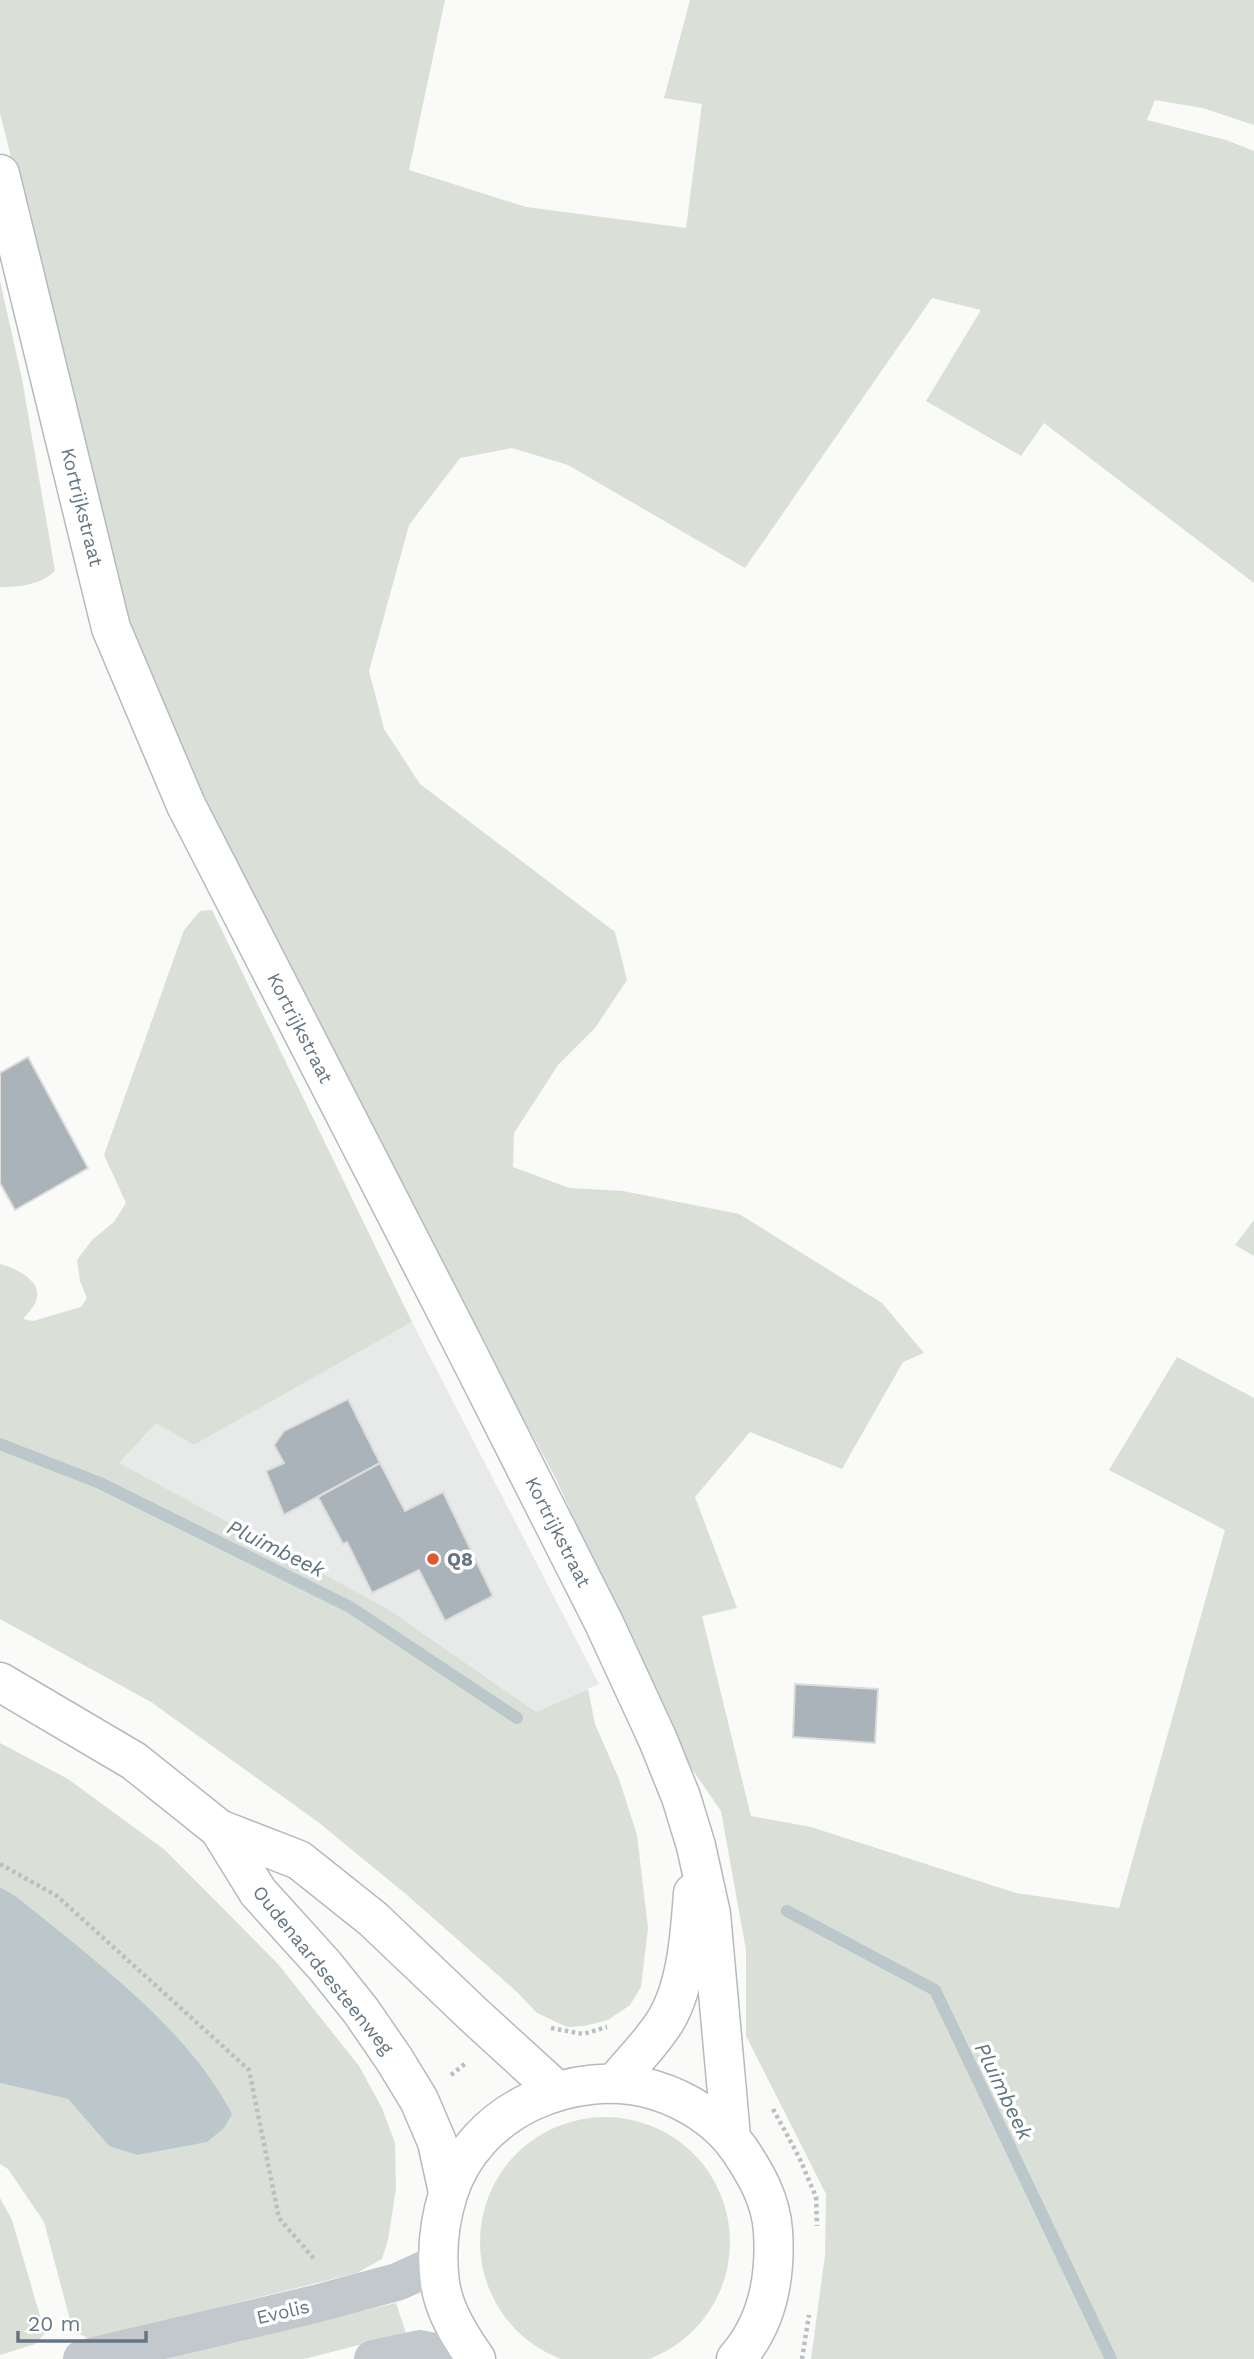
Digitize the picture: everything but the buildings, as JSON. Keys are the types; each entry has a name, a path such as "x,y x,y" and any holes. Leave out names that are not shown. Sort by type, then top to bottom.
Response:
{"main road":[{"name":"Kortrijkstraat","path":"0,174 111,628 186,805 463,1342 604,1623 681,1797 696,1846 711,1914 731,2137"},
{"name":"Oudenaardsesteenweg","path":"0,1682 134,1761 219,1829 299,1860 373,1919 556,2090"},
{"name":"Oudenaardsesteenweg","path":"219,1829 258,1892 325,1966 394,2059 419,2100 437,2142 448,2192"},
{"name":"Kortrijkstraat","path":"615,2083 655,2036 667,2017 680,1984 690,1925 696,1846"},
{"path":"475,2359 453,2325 440,2285 438,2238 448,2192 465,2158 490,2129 521,2106 556,2090 585,2084 615,2083 641,2086 666,2094 712,2119 731,2137 756,2174 772,2217 775,2262 767,2306 744,2355"}],"street":[{"name":"Evolis","path":"82,2359 397,2282 439,2263"},
{"path":"373,2359 420,2349 469,2359"}],"path":[{"path":"0,1864 57,1896 249,2070 279,2218 344,2296"},
{"path":"419,2100 527,2014 552,2029 583,2034 611,2026"},
{"path":"771,2105 799,2157 816,2197 818,2232"},
{"path":"802,2359 811,2306"}],"shaded area":[{"path":"0,0 445,0 409,170 526,207 686,228 702,104 664,98 690,0 1254,0 1254,125 1203,108 1155,100 1147,120 1226,140 1254,151 1254,583 1044,423 1021,456 926,401 981,310 932,298 745,568 568,465 512,448 460,458 409,525 369,671 384,729 420,784 615,932 627,980 595,1028 558,1065 514,1133 513,1167 569,1188 623,1191 739,1214 882,1303 924,1353 903,1362 842,1469 750,1432 695,1497 737,1608 702,1616 751,1816 811,1827 1016,1893 1119,1908 1225,1530 1109,1470 1177,1357 1254,1398 1254,2359 811,2359 825,2255 826,2194 746,2036 746,1950 721,1811 683,1756 556,1479 358,1110 193,791 115,597 38,261 0,114"},
{"path":"0,281 22,379 55,571 29,584 0,587"},
{"path":"212,910 412,1322 194,1445 156,1423 119,1463 388,1609 536,1712 588,1689 595,1724 619,1779 637,1835 648,1928 641,1987 630,2005 608,2020 567,2027 537,2013 517,1992 407,1895 318,1822 151,1702 0,1619 0,1264 26,1276 36,1287 36,1301 23,1319 33,1321 81,1307 87,1298 80,1281 77,1260 92,1240 114,1222 126,1203 104,1155 184,930 200,911"},
{"path":"1254,1220 1254,1256 1235,1245"},
{"path":"412,1322 599,1684 536,1712 388,1609 118,1463 156,1423 194,1445"},
{"path":"0,1743 68,1779 165,1850 278,1964 359,2066 382,2108 395,2143 396,2188 388,2240 382,2259 357,2273 90,2339 73,2331 44,2222 8,2169 0,2164 0,2083 68,2099 109,2146 113,1976 17,1897 0,1887"},
{"path":"0,1887 17,1897 106,1970 164,2023 213,2082 232,2114 224,2128 207,2142 137,2155 109,2146 68,2099 0,2083"},
{"path":"593,2117 617,2117 664,2131 694,2153 721,2194 728,2218 728,2266 721,2290 694,2331 653,2358 617,2367 593,2367 546,2353 525,2339 508,2322 494,2301 485,2278 480,2254 480,2230 494,2183 508,2162 525,2145 546,2131 569,2122"},
{"path":"0,2198 12,2220 45,2333 35,2344 0,2355"},
{"path":"396,2303 406,2333 304,2359 154,2359"}],"waterway":[{"name":"Pluimbeek","path":"0,1444 100,1483 350,1607 517,1718"},
{"name":"Pluimbeek","path":"787,1911 935,1990 1111,2359"}],"place":[{"name":"Q8","path":"433,1559"}]}
